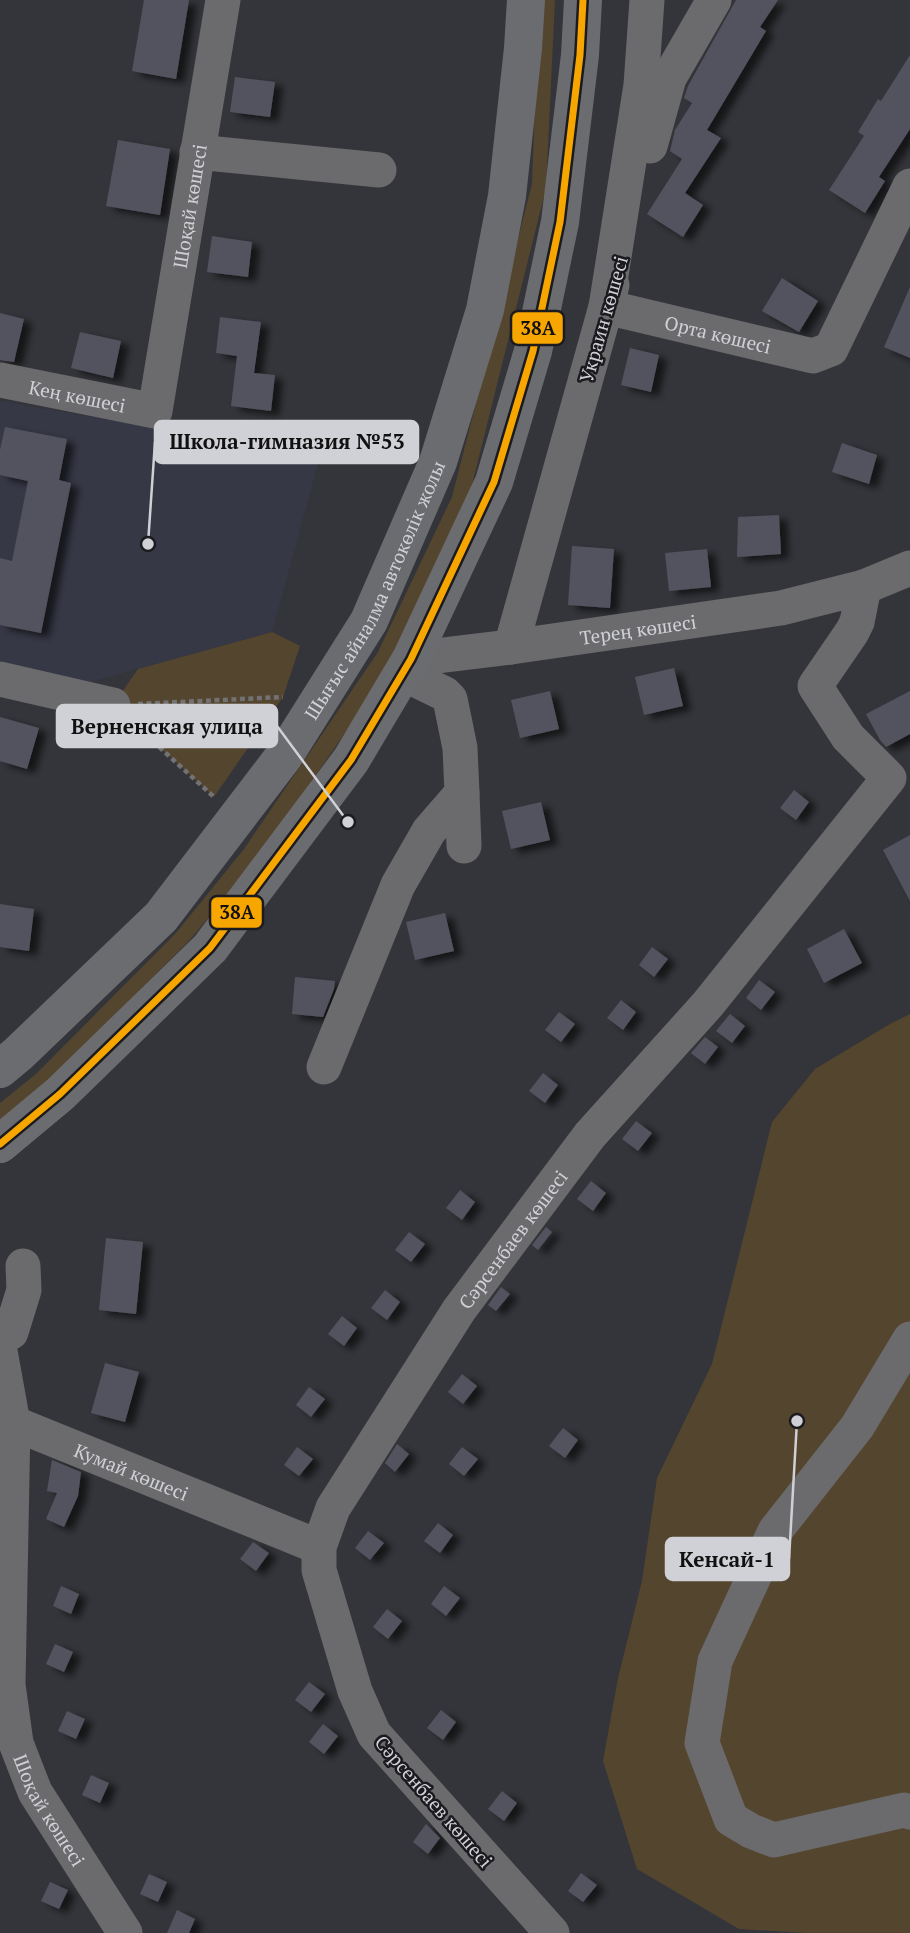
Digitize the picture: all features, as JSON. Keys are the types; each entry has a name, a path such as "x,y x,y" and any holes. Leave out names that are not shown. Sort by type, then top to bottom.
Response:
{"main road":[{"name":"Шығыс айналма автокөлік жолы","path":"0,1069 161,917 285,756 369,621 438,462 485,310 506,196 526,0"},
{"path":"0,1144 60,1094 210,948 351,760 407,666 494,482 533,351 560,222 580,55 583,0"}],"street":[{"name":"Шоқай көшесі","path":"155,411 223,0"},
{"path":"606,307 641,85 647,0"},
{"name":"Украин көшесі","path":"511,647 669,78 714,0"},
{"path":"197,152 379,170"},
{"name":"Орта көшесі","path":"606,307 813,356 831,349 910,186"},
{"name":"Кең көшесі","path":"0,380 155,411"},
{"name":"Терең көшесі","path":"407,666 511,647 780,608 864,587 910,568"},
{"name":"Сәрсенбаев көшесі","path":"552,1933 374,1734 355,1690 319,1570 319,1547 332,1508 459,1310 590,1135 708,1004 889,778 848,737 815,686 852,632 864,587"},
{"path":"407,666 450,699 460,748 464,846"},
{"path":"0,679 113,705"},
{"path":"324,1067 398,885 429,831 462,793"},
{"path":"0,1334 11,1332 24,1290 23,1266"},
{"path":"910,1339 857,1427 775,1531 715,1661 702,1743 731,1819 774,1840 904,1810 910,1812"},
{"path":"0,1351 13,1423"},
{"name":"Шоқай көшесі","path":"13,1423 8,1685 16,1742 35,1792 125,1933"},
{"name":"Кумай көшесі","path":"13,1423 319,1547"}],"path":[{"path":"113,705 283,697"},
{"path":"113,705 214,797"}],"shaded area":[{"path":"539,0 555,0 546,188 467,505 394,662 257,860 188,942 44,1085 0,1120 0,1103 36,1074 176,933 244,849 378,652 452,497 532,184"},
{"path":"0,401 320,456 272,632 90,682 0,664"},
{"path":"272,632 300,646 283,697 214,797 113,705 138,669"},
{"path":"910,1014 910,1933 809,1933 739,1929 637,1869 603,1761 618,1678 642,1581 657,1478 712,1364 772,1122 815,1069"}],"building":[{"path":"144,0 189,0 176,79 132,71"},
{"path":"736,0 778,0 760,27 766,31 707,130 721,138 685,193 703,205 683,237 647,214 682,159 670,151 675,130 692,103 684,98 688,86"},
{"path":"910,55 910,129 879,177 885,181 865,213 829,190 864,136 858,132"},
{"path":"235,77 275,82 270,117 230,112"},
{"path":"118,140 170,149 160,215 106,206"},
{"path":"212,236 252,242 248,277 207,272"},
{"path":"782,278 818,301 799,332 762,311"},
{"path":"910,287 910,358 884,347"},
{"path":"0,313 24,319 14,362 0,360"},
{"path":"220,317 261,322 254,373 275,375 271,411 231,406 237,356 216,353"},
{"path":"80,332 121,341 113,378 71,368"},
{"path":"630,348 659,355 651,392 621,385"},
{"path":"5,427 67,439 59,480 71,483 41,633 0,625 0,558 12,561 28,481 0,475 0,450"},
{"path":"842,443 877,455 869,484 832,472"},
{"path":"779,515 781,554 737,557 738,517"},
{"path":"572,546 614,549 610,608 568,605"},
{"path":"707,549 711,587 669,591 665,553"},
{"path":"674,668 683,706 644,715 635,677"},
{"path":"550,691 559,729 520,738 511,700"},
{"path":"910,691 910,734 886,747 866,714"},
{"path":"0,717 39,728 27,769 0,761"},
{"path":"794,790 809,802 796,820 780,808"},
{"path":"541,802 550,840 511,849 502,811"},
{"path":"910,835 910,901 883,850"},
{"path":"0,904 34,909 29,951 0,947"},
{"path":"445,913 454,951 415,960 406,922"},
{"path":"844,929 862,963 824,983 807,949"},
{"path":"652,947 668,959 654,977 639,965"},
{"path":"295,977 335,981 323,1017 292,1014"},
{"path":"759,980 775,992 761,1010 746,998"},
{"path":"621,1000 636,1012 623,1030 607,1018"},
{"path":"559,1012 575,1024 561,1042 545,1030"},
{"path":"730,1014 745,1026 732,1043 716,1031"},
{"path":"705,1037 718,1047 705,1064 691,1053"},
{"path":"543,1073 558,1085 545,1103 529,1091"},
{"path":"636,1121 652,1133 638,1151 622,1139"},
{"path":"591,1181 606,1193 593,1211 577,1199"},
{"path":"460,1190 475,1202 462,1220 446,1208"},
{"path":"546,1227 552,1232 538,1250 532,1245"},
{"path":"409,1232 425,1244 411,1262 395,1250"},
{"path":"106,1238 143,1242 136,1314 99,1310"},
{"path":"501,1287 510,1294 496,1311 488,1305"},
{"path":"385,1290 400,1302 387,1320 371,1308"},
{"path":"342,1316 357,1328 344,1346 328,1334"},
{"path":"105,1363 139,1372 125,1422 91,1413"},
{"path":"462,1374 477,1386 463,1404 448,1392"},
{"path":"309,1387 325,1399 311,1417 296,1405"},
{"path":"563,1428 578,1440 565,1458 549,1446"},
{"path":"397,1444 409,1454 395,1472 385,1463"},
{"path":"297,1447 313,1459 299,1476 284,1465"},
{"path":"462,1447 478,1459 464,1476 449,1464"},
{"path":"52,1460 81,1472 78,1496 64,1527 46,1519 57,1493 47,1491"},
{"path":"438,1523 453,1535 440,1553 424,1541"},
{"path":"368,1531 384,1543 370,1560 355,1548"},
{"path":"253,1542 269,1553 256,1571 240,1559"},
{"path":"61,1586 79,1594 71,1614 53,1606"},
{"path":"444,1586 460,1598 446,1616 431,1604"},
{"path":"387,1609 402,1621 388,1639 373,1627"},
{"path":"55,1644 73,1652 64,1672 46,1664"},
{"path":"309,1682 325,1694 311,1712 295,1700"},
{"path":"441,1710 456,1722 443,1740 427,1728"},
{"path":"67,1711 85,1719 76,1739 58,1731"},
{"path":"323,1724 338,1736 324,1754 309,1742"},
{"path":"91,1775 109,1783 100,1803 82,1795"},
{"path":"502,1791 517,1803 504,1821 488,1809"},
{"path":"426,1824 440,1838 428,1854 413,1842"},
{"path":"581,1873 597,1885 583,1902 568,1891"},
{"path":"149,1874 167,1882 158,1902 140,1894"},
{"path":"50,1882 68,1890 59,1909 41,1901"},
{"path":"177,1910 195,1919 189,1933 167,1933"}],"transit line":[{"name":"38А","path":"0,1144 60,1094 210,948 351,760 411,659 494,482 533,351 560,222 580,55 583,0"}],"place":[{"name":"Школа-гимназия №53","path":"148,544"},
{"name":"Верненская улица","path":"348,822"},
{"name":"Кенсай-1","path":"797,1421"}]}
